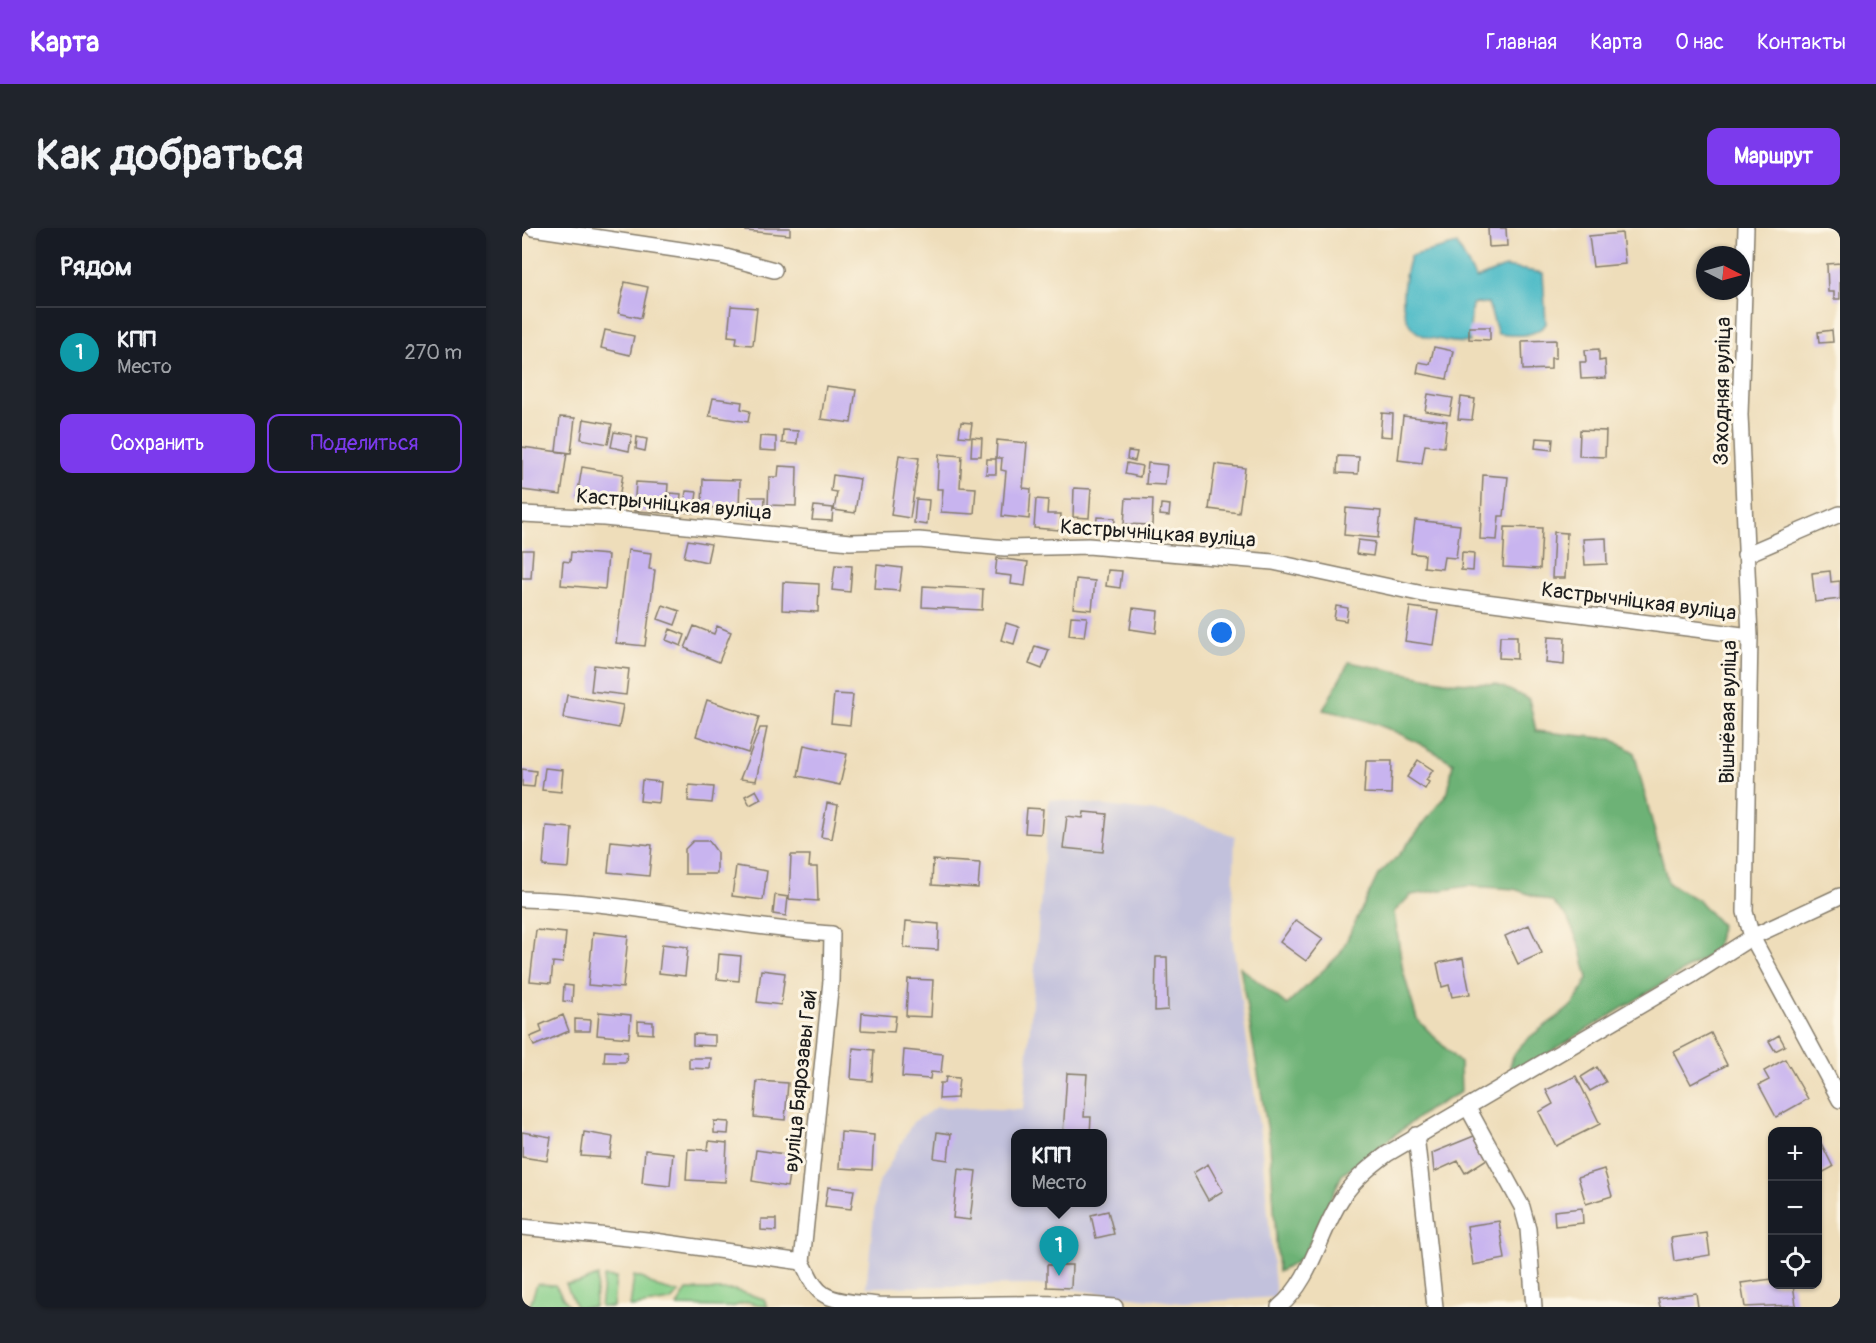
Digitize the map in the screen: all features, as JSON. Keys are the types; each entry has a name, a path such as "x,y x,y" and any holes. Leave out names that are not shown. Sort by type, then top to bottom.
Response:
{"street":[{"path":"533,228 722,256 774,270"},
{"name":"Заходняя вуліца","path":"1745,555 1740,415 1746,228"},
{"name":"Кастрычніцкая вуліца","path":"522,514 604,518 850,542 919,540 1005,548 1088,546 1273,562 1422,594 1750,636"},
{"path":"1745,555 1840,514"},
{"name":"Вішнёвая вуліца","path":"1745,555 1750,636 1745,912 1752,937 1840,1100"},
{"path":"1279,1307 1305,1273 1343,1196 1361,1175 1416,1135 1468,1108 1752,937 1840,896"},
{"name":"вуліца Бярозавы Гай","path":"522,899 598,902 783,930 832,933 831,981 802,1262"},
{"path":"1468,1108 1522,1207 1528,1229 1534,1307"},
{"path":"1416,1135 1435,1307"},
{"path":"522,1227 647,1240 802,1262 823,1295 862,1303 900,1307 1082,1304 1115,1307"}],"shaded area":[{"path":"1049,799 1166,813 1235,836 1232,937 1261,1140 1276,1297 1182,1303 1035,1285 866,1287 877,1186 913,1122 937,1107 1023,1110"}],"green space":[{"path":"1349,662 1450,682 1496,684 1529,699 1536,731 1612,739 1634,752 1668,883 1698,900 1721,925 1716,951 1519,1071 1510,1067 1512,1058 1518,1049 1525,1041 1571,1006 1588,978 1580,946 1567,917 1552,902 1514,889 1468,886 1411,895 1394,912 1403,971 1417,1019 1460,1063 1461,1092 1428,1110 1342,1175 1302,1259 1278,1272 1270,1144 1240,967 1287,1005 1340,954 1378,875 1399,855 1448,792 1453,763 1391,730 1359,718 1323,710"},
{"path":"598,1276 594,1307 576,1307 566,1284 579,1283"},
{"path":"634,1276 657,1287 679,1293 670,1301 630,1307"},
{"path":"604,1277 616,1278 613,1307 600,1307"},
{"path":"537,1284 555,1285 569,1307 533,1307 530,1304"},
{"path":"687,1290 734,1290 764,1299 768,1307 748,1302 731,1307 677,1306"}],"water":[{"path":"1457,244 1476,279 1505,267 1543,273 1546,324 1530,334 1498,334 1488,303 1472,304 1469,342 1436,339 1422,335 1413,328 1407,319 1403,295 1410,256"}],"building":[{"path":"746,228 790,228 790,235 746,231"},
{"path":"1488,228 1506,228 1507,246 1489,247"},
{"path":"1622,233 1625,264 1593,267 1589,236"},
{"path":"1840,263 1840,299 1834,299 1834,292 1828,292 1827,264"},
{"path":"625,282 648,287 641,318 618,313"},
{"path":"731,306 757,308 753,345 736,344 737,337 728,336"},
{"path":"1469,327 1490,327 1490,340 1469,339"},
{"path":"605,330 634,336 630,355 601,348"},
{"path":"1832,330 1833,342 1819,343 1818,332"},
{"path":"1556,340 1556,358 1551,358 1551,369 1523,370 1522,341"},
{"path":"1434,347 1453,351 1447,379 1417,373 1419,362 1430,364"},
{"path":"1599,349 1599,361 1605,360 1606,378 1581,379 1580,362 1586,362 1585,350"},
{"path":"826,386 856,390 851,423 821,419"},
{"path":"1428,394 1453,398 1450,415 1425,411"},
{"path":"1461,397 1475,399 1472,420 1458,419"},
{"path":"713,398 742,402 741,409 750,411 748,422 709,416"},
{"path":"1382,413 1393,414 1392,437 1380,436"},
{"path":"1403,416 1447,421 1444,447 1425,445 1422,463 1398,460"},
{"path":"560,417 575,418 571,453 556,451"},
{"path":"584,419 612,424 608,444 581,439"},
{"path":"961,422 972,423 970,437 959,436"},
{"path":"783,430 798,431 797,444 782,443"},
{"path":"1580,430 1606,431 1605,457 1579,456"},
{"path":"614,432 632,435 629,451 611,447"},
{"path":"760,436 776,437 776,451 759,450"},
{"path":"637,437 647,439 645,451 636,449"},
{"path":"972,437 982,438 981,456 971,456"},
{"path":"1536,438 1553,439 1552,450 1535,448"},
{"path":"997,440 1027,443 1023,488 1031,489 1029,519 1002,516 1006,471 1001,470 1002,458 996,458"},
{"path":"522,447 567,453 561,495 522,490"},
{"path":"1128,451 1137,452 1135,461 1127,459"},
{"path":"939,454 962,456 960,487 976,488 974,514 941,512 943,489 937,489"},
{"path":"899,455 919,458 910,518 891,515"},
{"path":"1338,456 1359,457 1358,474 1337,473"},
{"path":"987,459 996,459 996,474 986,474"},
{"path":"1127,463 1142,466 1140,477 1125,474"},
{"path":"1148,463 1167,465 1165,485 1146,484"},
{"path":"1215,464 1245,468 1239,513 1209,509"},
{"path":"779,466 797,467 796,506 768,505 769,477 778,477"},
{"path":"582,467 623,474 618,504 577,497"},
{"path":"833,475 860,479 855,513 834,510 837,492 831,491"},
{"path":"1483,475 1508,477 1504,516 1499,516 1497,540 1480,539"},
{"path":"703,479 740,480 739,509 702,507"},
{"path":"636,482 668,484 666,513 634,511"},
{"path":"1074,488 1091,489 1089,518 1073,517"},
{"path":"686,491 697,492 694,513 683,512"},
{"path":"670,493 681,494 679,514 668,513"},
{"path":"749,497 765,497 764,519 748,518"},
{"path":"1126,498 1153,499 1152,525 1124,524"},
{"path":"916,499 929,500 927,525 914,523"},
{"path":"1036,499 1048,500 1047,514 1061,514 1060,530 1034,528"},
{"path":"1161,504 1170,505 1169,516 1160,515"},
{"path":"814,506 833,508 832,521 812,520"},
{"path":"1346,508 1381,511 1378,538 1344,535"},
{"path":"1097,517 1115,518 1114,534 1096,533"},
{"path":"1415,520 1460,525 1456,558 1444,557 1442,569 1424,567 1425,555 1411,553"},
{"path":"1505,527 1542,528 1540,569 1503,567"},
{"path":"1554,532 1567,533 1565,578 1552,578"},
{"path":"1606,538 1607,564 1585,565 1583,539"},
{"path":"688,540 711,544 707,562 684,557"},
{"path":"1358,540 1375,542 1373,556 1356,554"},
{"path":"522,550 533,550 531,578 522,578"},
{"path":"628,550 651,553 649,569 655,570 645,646 616,643"},
{"path":"571,552 608,555 605,589 561,585 563,561 570,562"},
{"path":"1462,552 1474,553 1473,571 1461,570"},
{"path":"997,558 1028,562 1025,586 1011,584 1012,576 995,574"},
{"path":"835,565 852,566 850,592 832,590"},
{"path":"877,565 902,568 899,591 875,589"},
{"path":"1108,570 1122,571 1120,588 1106,586"},
{"path":"1830,571 1831,582 1840,581 1840,599 1815,602 1812,573"},
{"path":"1076,579 1095,581 1092,610 1073,608"},
{"path":"783,582 819,584 818,612 782,610"},
{"path":"923,586 983,589 982,610 922,607"},
{"path":"663,605 680,611 675,625 658,619"},
{"path":"1336,606 1348,608 1346,621 1334,619"},
{"path":"1410,607 1438,611 1433,645 1405,641"},
{"path":"1133,608 1158,611 1156,633 1130,629"},
{"path":"1071,616 1087,617 1084,637 1069,635"},
{"path":"1006,623 1019,627 1014,644 1001,640"},
{"path":"694,626 714,634 717,626 731,632 719,662 685,648"},
{"path":"670,629 685,635 681,646 666,640"},
{"path":"1500,636 1517,636 1517,659 1499,658"},
{"path":"1548,637 1565,638 1564,665 1546,663"},
{"path":"1035,646 1049,650 1042,669 1029,664"},
{"path":"594,665 629,669 626,695 591,691"},
{"path":"834,694 853,695 850,725 831,723"},
{"path":"567,695 623,705 619,728 563,718"},
{"path":"707,700 759,717 748,753 696,736"},
{"path":"760,728 767,728 756,781 740,779"},
{"path":"804,745 847,754 840,785 798,776"},
{"path":"1418,760 1433,770 1426,780 1429,782 1425,789 1407,777"},
{"path":"1366,761 1392,761 1391,794 1364,793"},
{"path":"545,768 563,770 561,792 542,790"},
{"path":"522,769 536,771 534,787 522,786"},
{"path":"642,780 661,782 659,803 640,801"},
{"path":"689,785 714,787 712,803 688,801"},
{"path":"756,790 761,799 750,805 745,796"},
{"path":"827,803 838,805 832,839 821,837"},
{"path":"1027,808 1043,809 1041,834 1025,833"},
{"path":"1084,812 1107,814 1103,852 1063,848 1067,816 1083,818"},
{"path":"546,826 572,828 569,868 543,866"},
{"path":"611,841 652,845 649,876 608,872"},
{"path":"693,841 709,841 717,852 717,874 685,874 685,849"},
{"path":"791,855 810,855 809,867 817,867 818,901 789,899"},
{"path":"933,860 980,863 978,888 932,885"},
{"path":"736,866 767,871 763,900 732,896"},
{"path":"775,895 788,897 786,916 773,914"},
{"path":"1296,920 1323,939 1306,961 1280,942"},
{"path":"906,921 939,924 938,950 904,948"},
{"path":"1529,925 1542,953 1518,964 1505,936"},
{"path":"536,930 566,933 563,963 553,962 551,983 530,981"},
{"path":"593,932 628,936 623,988 588,985"},
{"path":"662,944 688,947 685,976 659,973"},
{"path":"719,954 741,956 739,981 717,979"},
{"path":"1156,957 1167,957 1168,1010 1155,1011"},
{"path":"1463,958 1470,994 1452,997 1449,985 1442,987 1437,963"},
{"path":"761,970 785,973 781,1005 757,1002"},
{"path":"908,979 933,980 931,1017 906,1016"},
{"path":"564,985 573,986 572,1002 563,1001"},
{"path":"599,1012 631,1015 629,1038 597,1035"},
{"path":"862,1013 896,1016 894,1032 861,1030"},
{"path":"563,1015 569,1031 534,1046 530,1037 542,1032 540,1025"},
{"path":"575,1019 591,1020 590,1031 575,1031"},
{"path":"638,1021 653,1022 653,1034 638,1033"},
{"path":"1711,1033 1727,1065 1691,1084 1674,1052"},
{"path":"693,1034 715,1035 715,1046 693,1045"},
{"path":"1779,1035 1785,1046 1775,1051 1769,1041"},
{"path":"853,1048 874,1050 872,1081 851,1079"},
{"path":"904,1050 943,1054 941,1073 931,1072 930,1079 902,1077"},
{"path":"605,1051 627,1052 626,1062 604,1062"},
{"path":"689,1058 711,1058 710,1069 689,1068"},
{"path":"1785,1059 1808,1099 1776,1117 1759,1085 1769,1080 1764,1071"},
{"path":"1597,1067 1606,1082 1590,1091 1581,1077"},
{"path":"1067,1073 1087,1074 1084,1117 1091,1117 1090,1129 1063,1129"},
{"path":"1576,1076 1600,1124 1556,1146 1539,1112 1553,1104 1546,1090"},
{"path":"946,1077 959,1078 957,1098 939,1099 940,1083 945,1083"},
{"path":"757,1081 788,1083 785,1120 754,1117"},
{"path":"714,1121 729,1122 728,1134 714,1133"},
{"path":"522,1132 551,1137 547,1161 522,1157"},
{"path":"584,1132 613,1137 610,1158 581,1156"},
{"path":"841,1132 874,1135 872,1170 839,1168"},
{"path":"937,1132 951,1134 948,1160 934,1158"},
{"path":"1474,1136 1487,1159 1465,1173 1458,1161 1434,1172 1432,1153"},
{"path":"709,1141 727,1143 725,1182 686,1180 688,1149 708,1150"},
{"path":"1822,1145 1833,1167 1822,1173"},
{"path":"645,1150 673,1153 670,1186 642,1183"},
{"path":"756,1150 792,1155 787,1187 752,1181"},
{"path":"1208,1164 1223,1191 1208,1200 1193,1173"},
{"path":"958,1169 976,1171 970,1220 953,1218"},
{"path":"1604,1169 1612,1196 1586,1204 1578,1177"},
{"path":"828,1187 854,1190 851,1209 825,1206"},
{"path":"1582,1208 1583,1223 1555,1226 1554,1211"},
{"path":"1108,1211 1114,1234 1096,1238 1091,1215"},
{"path":"761,1219 776,1219 776,1231 761,1230"},
{"path":"1499,1221 1505,1259 1473,1265 1467,1226"},
{"path":"1707,1233 1710,1255 1674,1261 1671,1238"},
{"path":"1047,1265 1072,1265 1071,1288 1047,1287"},
{"path":"1768,1280 1768,1289 1794,1289 1796,1305 1745,1307 1741,1283"},
{"path":"1696,1293 1698,1307 1660,1307 1658,1298"}],"place":[{"name":"КПП","path":"1059,1276"}]}
